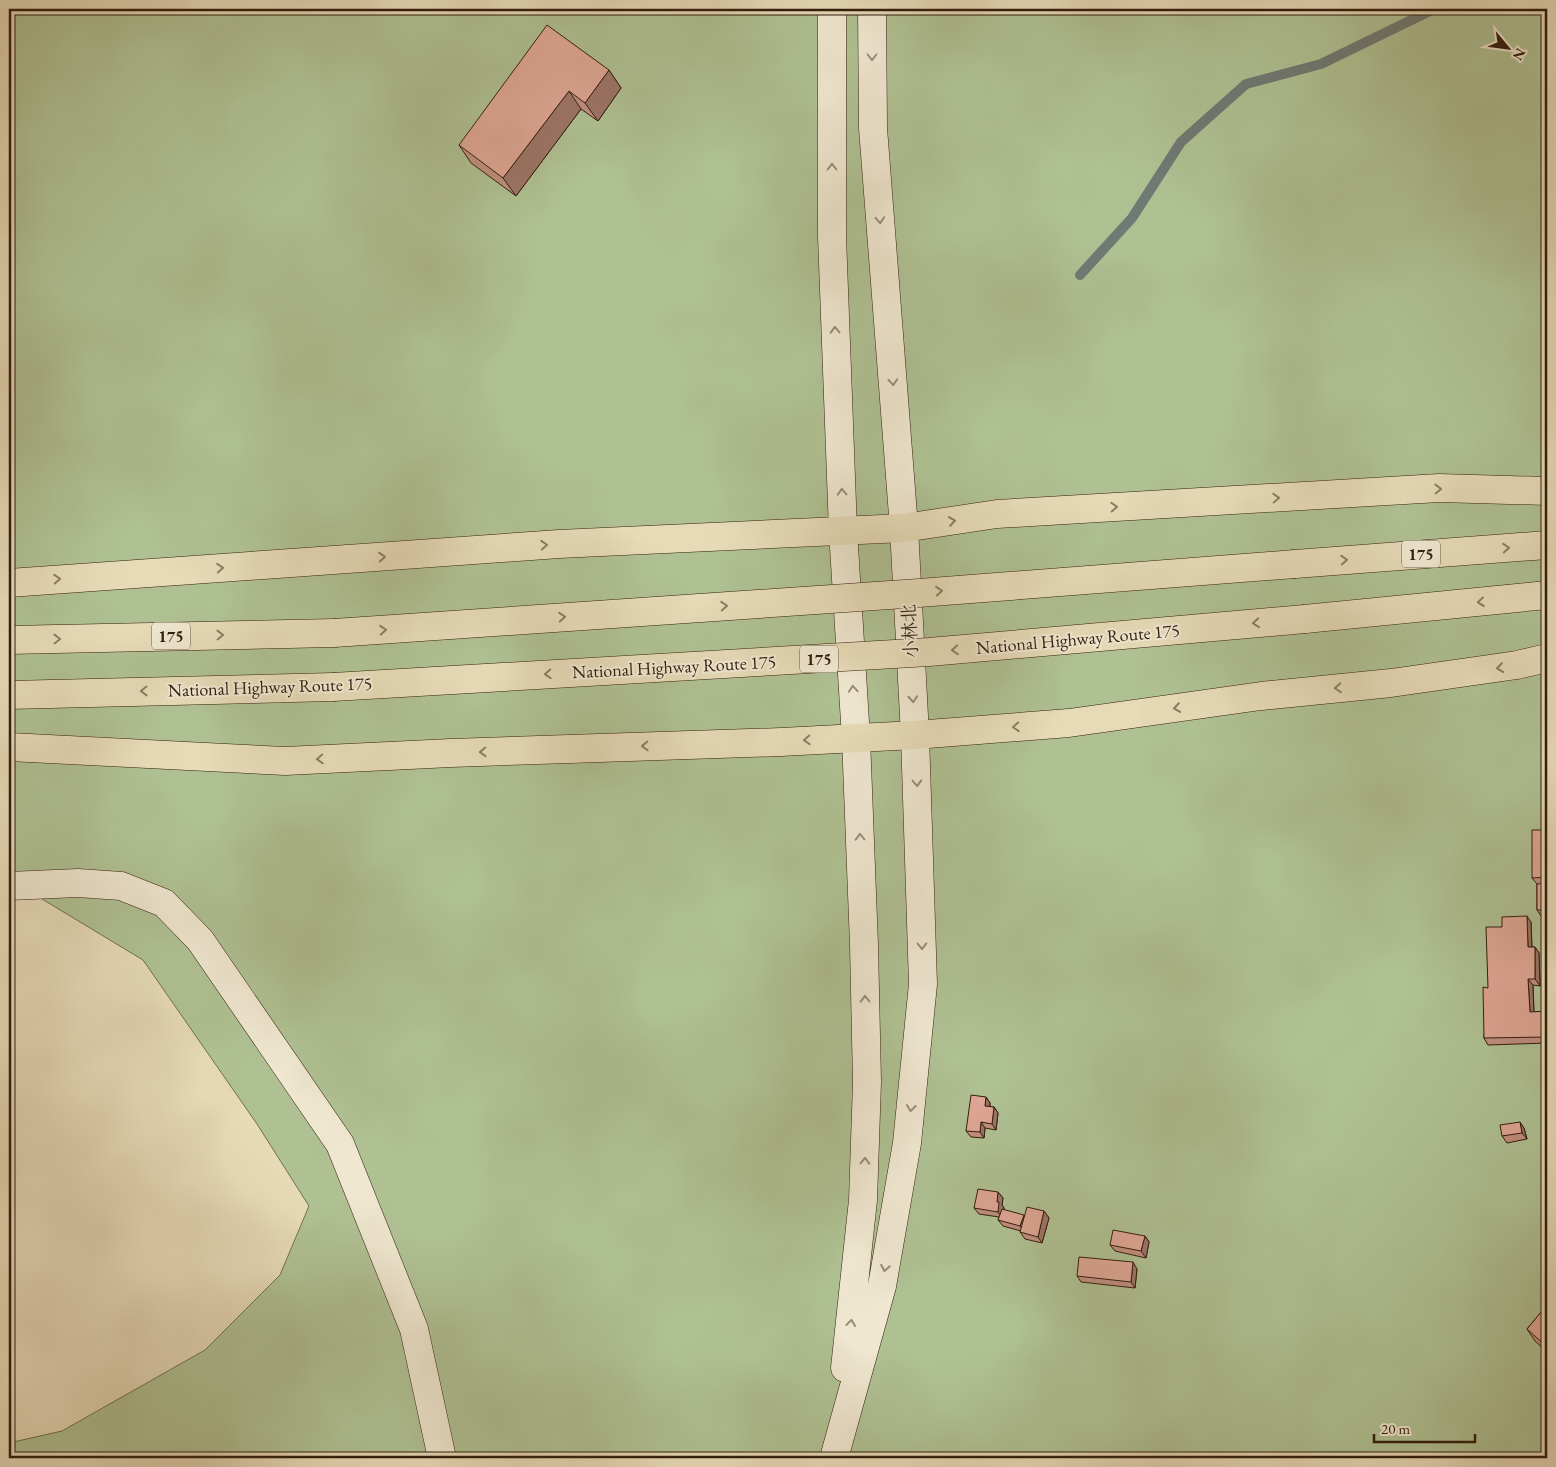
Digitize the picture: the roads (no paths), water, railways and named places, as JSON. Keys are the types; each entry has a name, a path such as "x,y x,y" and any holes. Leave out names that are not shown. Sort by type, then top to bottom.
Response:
{"highway":[{"path":"9,582 559,544 904,528 997,514 1439,488 1547,491"},
{"name":"175","path":"9,640 334,633 909,593 1547,545"},
{"name":"National Highway Route 175","path":"9,695 333,687 929,652 1305,619 1547,595"},
{"path":"9,747 285,761 451,752 915,735 1069,723 1262,696 1391,683 1517,665 1547,658"}],"street":[{"path":"832,9 832,236 843,531 856,738 867,1072 864,1190 850,1328 833,1458"},
{"name":"小林北","path":"833,1458 882,1286 907,1143 923,984 915,735 904,528 873,128 872,9"},
{"path":"9,886 78,883 121,886 164,903 200,940 340,1144 414,1329 442,1458"}],"waterway":[{"path":"1080,275 1132,218 1181,142 1246,84 1321,64 1434,9"}]}
